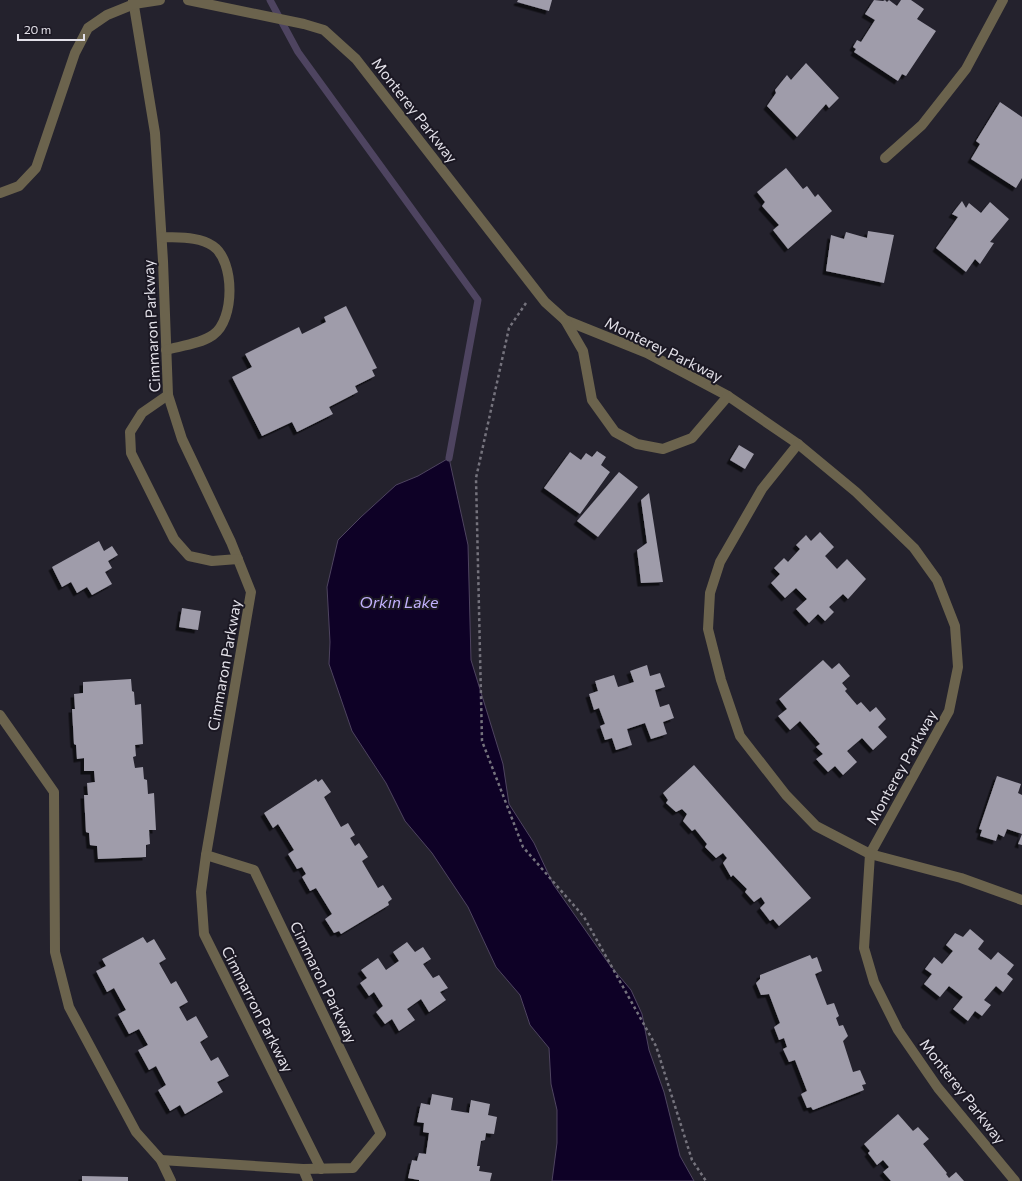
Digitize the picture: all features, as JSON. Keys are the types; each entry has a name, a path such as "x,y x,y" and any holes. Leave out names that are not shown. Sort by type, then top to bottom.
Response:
{"street":[{"path":"0,193 19,186 36,168 75,53 88,28 107,15 133,2 160,0"},
{"name":"Monterey Parkway","path":"188,0 304,24 324,30 356,59 545,302 565,320 582,351 592,400 615,432 637,444 663,449 692,438 728,396"},
{"path":"886,158 922,125 966,69 1003,0"},
{"name":"Cimmaron Parkway","path":"133,2 155,133 162,237 168,395 182,439 231,542 251,592 206,855 254,870 381,1134 353,1168 303,1169 160,1160"},
{"path":"162,237 201,241 209,243 215,247 221,254 226,265 229,285 227,314 218,331 203,340 166,350"},
{"name":"Monterey Parkway","path":"565,320 647,354 728,396 798,444 856,492 914,548 937,580 955,626 958,667 949,711 870,854 864,948 874,982 898,1030 938,1088 1015,1181"},
{"path":"168,395 142,413 130,432 131,453 174,539 188,556 212,561 238,559"},
{"path":"798,444 762,489 720,562 710,593 708,629 721,680 740,736 786,795 816,826 870,854 961,878 1022,900"},
{"path":"0,715 54,792 55,952 69,1007 136,1132 160,1160 171,1181"},
{"name":"Cimmarron Parkway","path":"206,855 201,892 204,934 321,1169"},
{"path":"303,1169 308,1181"}],"path":[{"path":"536,290 509,328 476,478 482,741 523,847 584,917 656,1046 692,1160 706,1181"}],"water":[{"name":"Orkin Lake","path":"449,458 468,545 471,660 503,764 509,804 534,843 553,884 609,964 631,990 642,1014 649,1050 664,1092 680,1156 694,1181 552,1181 557,1143 557,1110 551,1084 549,1048 530,1025 520,995 496,967 468,907 432,853 405,821 386,783 352,731 329,664 330,642 327,587 338,540 396,485 418,476"}],"building":[{"path":"518,0 552,0 549,11 517,2"},
{"path":"874,0 885,0 887,2 889,0 897,6 901,0 911,0 924,9 917,19 936,31 906,76 902,74 898,81 854,52 856,49 853,47 857,40 861,42 875,20 865,14"},
{"path":"806,63 839,98 829,108 826,104 797,137 767,106 776,93 775,90 787,75 791,80"},
{"path":"1000,102 1022,117 1022,178 1016,188 971,159 980,144 976,141"},
{"path":"786,168 803,189 807,186 815,197 818,194 832,211 788,249 773,230 779,225 762,206 765,202 757,192"},
{"path":"962,201 966,208 969,203 981,213 990,202 1009,219 990,242 994,243 980,264 975,259 966,272 936,248 958,217 952,214"},
{"path":"868,231 894,235 884,283 826,271 831,235 844,239 846,232 867,238"},
{"path":"346,306 377,368 372,370 375,376 355,386 358,392 329,407 333,414 297,432 292,422 262,436 232,377 252,367 245,354 299,327 302,334 326,322 324,317"},
{"path":"739,445 754,454 745,469 730,460"},
{"path":"597,451 606,457 601,465 610,472 580,514 544,488 570,452 581,460 586,453 592,457"},
{"path":"619,472 638,487 598,537 577,521"},
{"path":"649,493 663,582 641,583 637,550 647,543 641,500"},
{"path":"820,532 834,547 825,556 837,569 847,559 866,579 848,599 843,594 829,607 834,612 825,621 818,614 809,623 796,609 807,599 796,588 785,598 771,583 780,574 774,568 784,558 788,562 800,549 796,545 806,535 811,541"},
{"path":"99,541 104,551 112,546 118,555 108,561 112,568 105,572 112,584 92,595 87,587 77,593 71,582 62,587 52,567"},
{"path":"182,608 201,611 198,630 179,627"},
{"path":"823,660 832,669 839,663 850,676 842,683 847,689 845,691 857,705 861,702 870,712 876,707 886,719 878,727 887,737 873,750 862,738 847,751 857,762 843,775 835,766 828,772 816,759 823,754 816,747 820,744 800,721 790,730 778,716 787,709 779,699"},
{"path":"647,665 650,676 660,673 665,687 655,690 660,707 669,704 674,718 663,722 667,734 651,739 645,723 627,729 632,745 616,750 612,738 605,740 600,726 605,724 599,708 594,710 589,694 598,691 595,681 614,675 618,687 634,682 630,671"},
{"path":"131,679 135,705 141,704 143,744 135,745 136,756 133,757 135,768 143,767 144,779 147,780 148,794 154,793 156,830 149,830 150,844 146,845 146,857 98,859 97,846 90,845 89,833 86,832 84,795 88,795 87,783 95,782 94,771 84,771 84,758 77,759 76,745 74,744 72,709 75,709 74,694 83,693 83,682"},
{"path":"694,765 811,898 779,926 773,919 770,921 760,908 765,903 761,897 754,902 745,892 747,889 733,875 731,877 723,863 727,858 723,853 716,858 705,847 707,844 695,829 692,831 683,821 687,814 682,809 676,812 666,803 668,800 663,793"},
{"path":"997,776 1021,784 1018,793 1022,795 1022,834 1007,829 1004,837 998,834 996,841 980,836 982,830 979,829"},
{"path":"316,779 318,782 322,779 331,792 324,797 341,827 348,823 355,835 350,838 355,846 359,843 368,857 362,861 378,888 383,885 392,899 388,902 389,905 341,934 339,931 334,933 325,919 332,914 316,888 310,891 302,877 306,874 302,867 297,869 288,854 294,850 278,824 273,828 264,813"},
{"path":"1022,834 1022,845 1018,844"},
{"path":"970,929 984,941 978,949 991,960 998,952 1014,965 1007,974 1013,979 1003,992 996,986 984,1000 991,1005 982,1016 975,1011 968,1021 953,1009 963,997 949,986 940,997 924,984 932,974 925,969 934,957 942,964 953,951 946,945 955,933 963,937"},
{"path":"143,937 147,943 154,939 166,959 159,963 171,984 176,981 188,1002 179,1007 187,1021 196,1016 208,1037 200,1042 211,1061 218,1057 229,1076 217,1082 223,1092 185,1114 180,1105 170,1111 158,1090 166,1085 156,1066 149,1070 138,1050 148,1045 139,1029 129,1034 118,1014 126,1010 114,988 107,992 96,971 106,966 102,959"},
{"path":"407,942 415,952 423,947 431,959 423,964 433,978 439,975 448,988 440,992 446,1000 429,1012 421,999 407,1009 415,1020 399,1031 392,1019 385,1024 376,1012 383,1006 374,992 369,996 360,983 367,978 361,970 378,958 386,970 399,961 393,952"},
{"path":"810,955 812,959 817,957 822,971 815,974 827,1005 834,1003 839,1016 836,1018 839,1026 843,1025 848,1036 843,1041 853,1072 860,1070 866,1084 862,1085 864,1090 813,1110 811,1107 807,1108 801,1094 807,1091 795,1060 789,1062 783,1049 787,1047 784,1038 779,1040 774,1027 780,1023 769,994 761,995 756,983 760,979 760,975"},
{"path":"432,1094 453,1098 451,1110 469,1113 471,1100 490,1104 488,1115 497,1117 494,1134 486,1133 485,1140 481,1141 477,1166 480,1166 479,1171 492,1173 490,1181 419,1181 408,1178 412,1160 417,1161 419,1153 426,1154 429,1133 423,1132 424,1123 417,1122 421,1103 430,1105"},
{"path":"898,1114 913,1131 918,1127 929,1139 923,1144 947,1173 946,1174 949,1178 956,1172 964,1181 891,1181 883,1172 889,1167 883,1160 877,1165 868,1153 870,1151 864,1144"},
{"path":"82,1176 128,1177 128,1181 82,1181"}],"waterway":[{"path":"270,0 298,52 478,300 449,458"}]}
